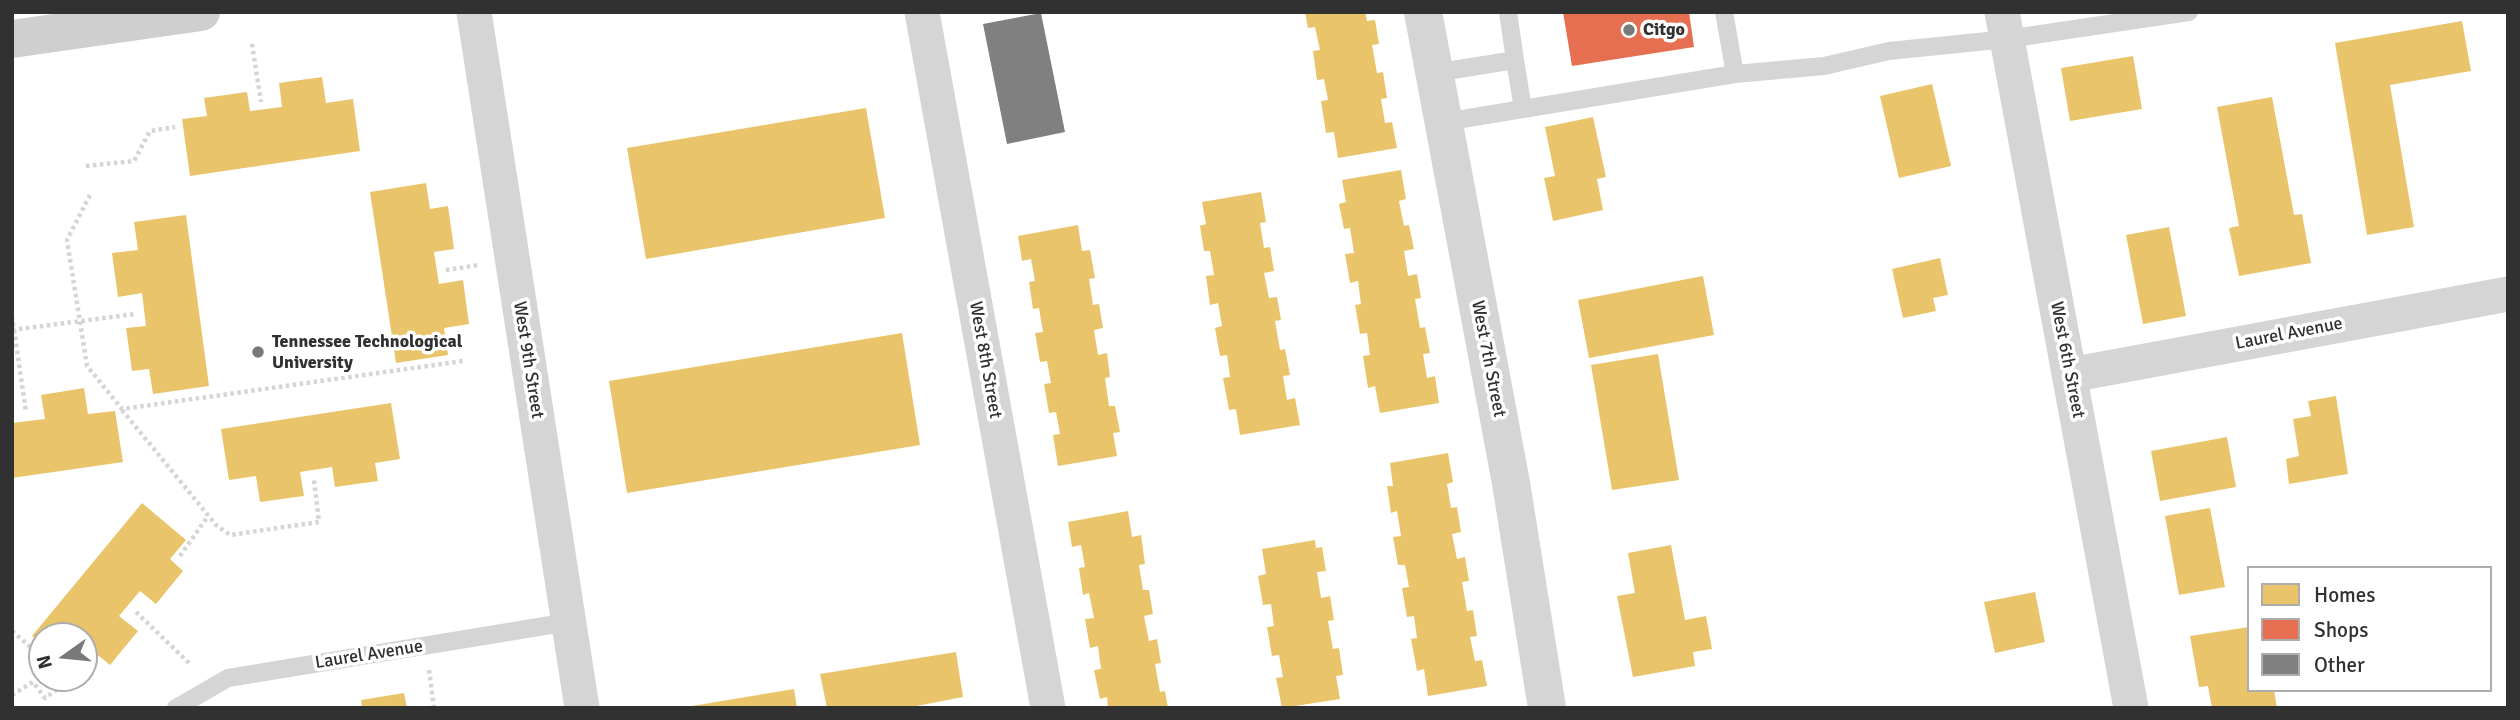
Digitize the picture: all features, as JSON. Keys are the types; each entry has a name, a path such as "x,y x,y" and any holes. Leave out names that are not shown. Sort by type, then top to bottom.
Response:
{"main road":[{"path":"12,39 201,12"}],"street":[{"name":"West 9th Street","path":"474,12 582,708"},
{"name":"West 8th Street","path":"922,12 1048,708"},
{"name":"West 7th Street","path":"1423,12 1511,483 1547,708"},
{"name":"West 6th Street","path":"2004,26 2131,708"},
{"name":"Laurel Avenue","path":"2070,375 2508,294"}],"lane":[{"path":"1508,12 1523,109"},
{"path":"1724,12 1735,74"},
{"path":"1444,122 1735,74 1824,66 2004,26 2189,12"},
{"path":"1434,72 1514,60"},
{"name":"Laurel Avenue","path":"176,708 228,678 569,622"}],"path":[{"path":"252,44 261,102"},
{"path":"86,166 134,161 150,131 175,127"},
{"path":"90,195 67,240 87,366 208,516 230,535 319,522 313,480"},
{"path":"446,270 483,264"},
{"path":"13,330 135,314"},
{"path":"12,316 26,412"},
{"path":"122,409 463,361"},
{"path":"180,556 208,516"},
{"path":"136,612 190,664"},
{"path":"12,631 28,645"},
{"path":"429,670 434,708"},
{"path":"12,695 28,685"},
{"path":"40,692 45,698 53,692"}],"building: Homes":[{"path":"1305,12 1365,12 1367,21 1375,20 1379,44 1372,45 1377,73 1383,72 1387,98 1381,99 1385,123 1392,122 1397,148 1338,158 1334,132 1326,133 1321,101 1328,100 1324,79 1317,80 1313,51 1320,50 1315,27 1308,28"},
{"path":"2462,21 2471,71 2390,85 2414,227 2367,235 2335,43"},
{"path":"2133,56 2142,109 2070,121 2061,68"},
{"path":"322,77 326,103 353,99 360,151 190,176 182,119 207,116 204,98 247,92 250,111 282,107 279,83"},
{"path":"1932,84 1951,166 1899,178 1880,96"},
{"path":"2272,97 2294,215 2302,214 2311,263 2239,276 2229,228 2239,226 2217,107"},
{"path":"866,108 885,218 646,259 627,148"},
{"path":"1593,117 1606,177 1597,179 1603,210 1553,221 1544,178 1555,176 1545,127"},
{"path":"1401,170 1406,199 1399,201 1404,226 1409,225 1414,249 1404,251 1408,276 1417,274 1421,298 1415,299 1420,328 1425,327 1430,353 1423,354 1427,378 1435,376 1439,403 1380,413 1375,386 1368,388 1363,356 1370,355 1367,333 1360,334 1355,305 1361,304 1358,281 1350,283 1345,254 1354,253 1350,228 1344,229 1339,204 1346,202 1342,180"},
{"path":"426,183 430,209 448,206 454,249 434,252 439,284 463,280 469,324 444,328 448,355 396,363 370,192"},
{"path":"1261,192 1266,222 1260,223 1264,248 1270,247 1274,271 1264,273 1269,298 1277,297 1281,320 1275,321 1280,350 1285,349 1290,375 1283,376 1287,400 1295,398 1300,425 1240,435 1236,409 1229,410 1223,378 1230,377 1227,355 1220,356 1215,328 1222,326 1218,303 1210,305 1206,276 1214,275 1210,251 1204,251 1200,226 1206,224 1202,202"},
{"path":"186,215 209,386 153,394 149,369 132,371 126,328 146,326 142,293 118,297 112,253 138,250 134,222"},
{"path":"1078,225 1082,251 1090,250 1095,278 1089,279 1093,305 1099,304 1103,328 1094,330 1098,355 1107,353 1110,377 1105,378 1109,406 1115,406 1120,432 1113,433 1117,456 1058,466 1053,435 1060,434 1056,412 1049,413 1044,384 1051,383 1047,361 1040,362 1035,333 1043,332 1039,308 1033,309 1029,282 1035,281 1031,259 1022,261 1018,236"},
{"path":"2169,227 2186,316 2143,324 2126,235"},
{"path":"1940,258 1948,295 1933,298 1936,311 1903,318 1892,269"},
{"path":"1703,276 1714,335 1589,358 1578,300"},
{"path":"902,333 920,445 627,493 609,381"},
{"path":"1658,354 1679,480 1612,490 1591,365"},
{"path":"84,388 88,414 115,411 123,462 12,478 12,423 45,419 41,395"},
{"path":"2336,396 2348,474 2289,484 2286,459 2299,456 2293,419 2311,416 2308,401"},
{"path":"391,403 400,459 375,463 378,481 335,487 332,467 300,472 304,496 260,502 256,476 229,480 221,429"},
{"path":"2227,437 2236,487 2160,501 2151,451"},
{"path":"1448,453 1453,482 1447,484 1451,508 1457,507 1461,532 1452,534 1457,559 1465,557 1469,581 1462,582 1467,611 1473,610 1477,636 1470,637 1475,661 1482,660 1487,686 1428,696 1424,669 1417,671 1411,639 1417,638 1414,616 1407,617 1402,588 1409,587 1405,565 1398,565 1393,537 1401,536 1397,511 1391,513 1387,486 1393,486 1390,463"},
{"path":"142,503 186,540 170,559 183,571 156,604 140,591 119,616 138,631 110,665 98,655 98,622 44,622"},
{"path":"2210,508 2225,587 2179,595 2165,516"},
{"path":"1128,511 1132,537 1141,535 1145,564 1139,565 1143,590 1149,590 1153,614 1144,616 1149,641 1157,639 1161,663 1155,664 1160,692 1165,691 1168,708 1108,708 1107,697 1100,699 1094,670 1101,669 1098,646 1090,648 1085,619 1094,618 1089,593 1083,595 1079,568 1085,567 1081,545 1072,547 1068,522"},
{"path":"1315,540 1316,548 1322,547 1326,571 1317,572 1321,598 1330,596 1334,620 1328,621 1333,649 1339,648 1343,675 1336,676 1340,699 1282,708 1276,678 1283,677 1279,655 1272,656 1267,627 1274,626 1271,604 1263,605 1258,576 1266,574 1262,549"},
{"path":"1671,545 1685,620 1706,616 1712,649 1693,652 1695,666 1633,677 1617,596 1635,593 1628,553"},
{"path":"2035,592 2045,642 1995,653 1984,602"},
{"path":"2247,627 2247,692 2274,692 2277,708 2212,708 2208,686 2199,687 2190,636"},
{"path":"956,652 963,697 906,708 827,708 820,674"},
{"path":"794,689 797,708 692,708 692,706"},
{"path":"404,693 407,708 362,708 361,700"}],"building: Shops":[{"name":"Citgo","path":"1563,12 1689,12 1694,47 1572,66"}],"building: Other":[{"path":"1041,13 1065,132 1007,144 983,24"}],"place":[{"name":"Citgo","path":"1629,30"},
{"name":"Tennessee Technological University","path":"258,352"}]}
